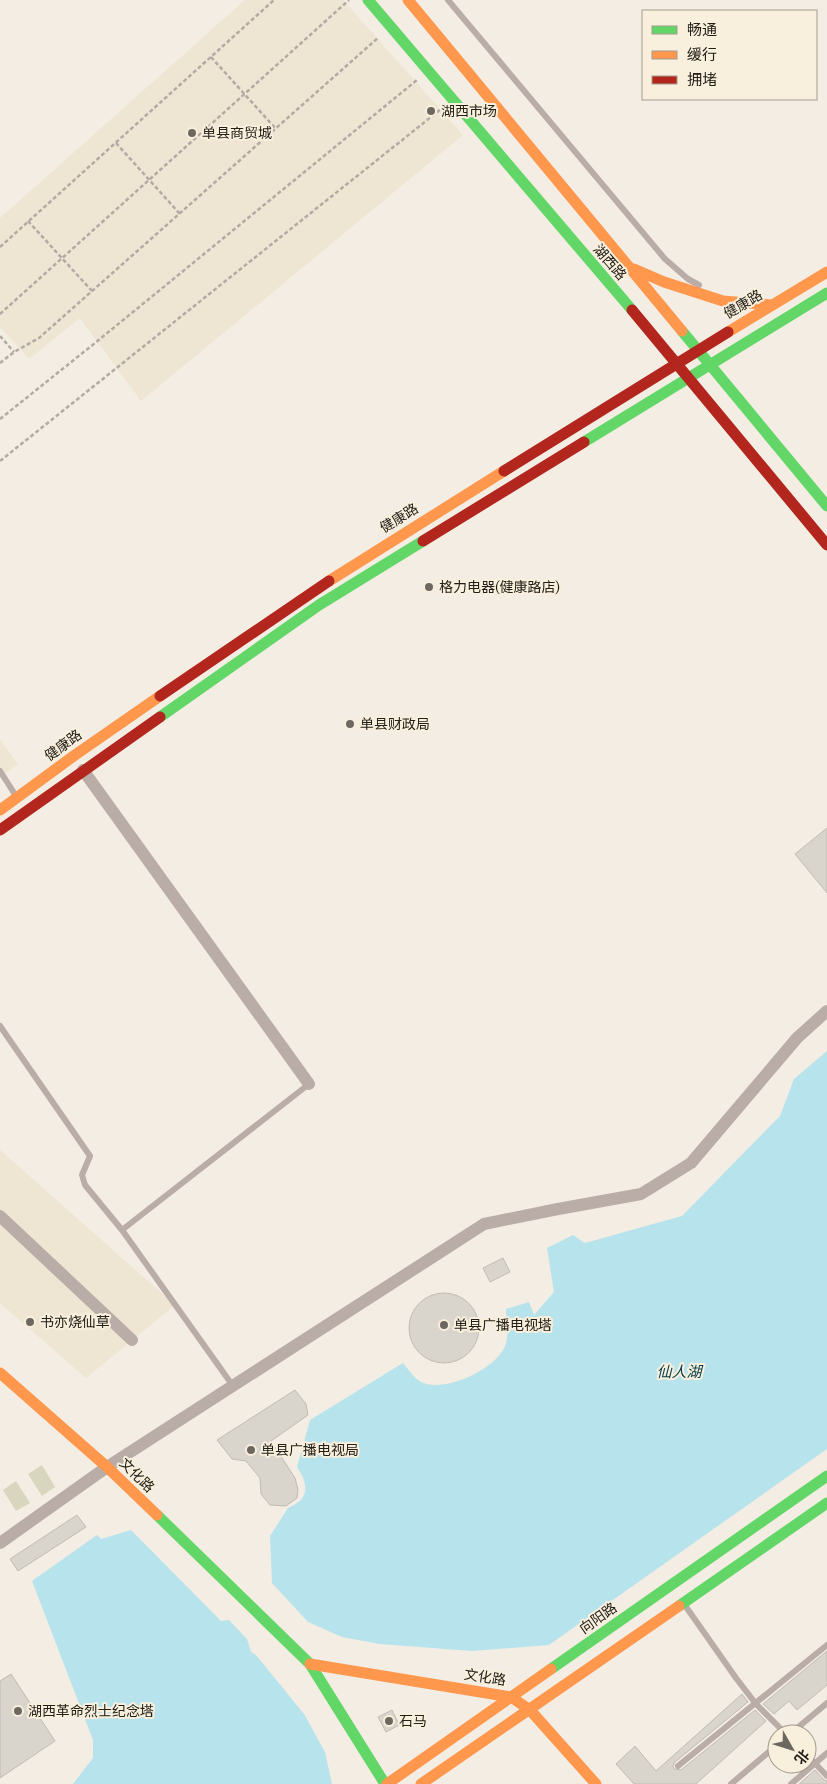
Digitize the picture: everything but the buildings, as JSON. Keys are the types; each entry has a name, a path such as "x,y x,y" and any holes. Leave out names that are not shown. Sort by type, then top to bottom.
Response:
{"main road":[{"name":"湖西路","path":"368,0 688,376 827,545"},
{"name":"湖西路","path":"412,1 827,506"},
{"path":"630,267 664,282 723,301 776,302"},
{"name":"健康路","path":"0,810 75,755 309,593 698,349 827,272"},
{"path":"0,830 319,605 827,292"},
{"name":"文化路","path":"0,1372 107,1467 310,1664 511,1697"},
{"name":"向阳路","path":"386,1784 827,1476"},
{"path":"429,1782 827,1502"},
{"path":"310,1664 386,1784"},
{"path":"511,1697 530,1710 596,1784"}],"street":[{"path":"83,770 309,1084"},
{"path":"0,1543 107,1467 484,1224 558,1208 641,1194 691,1163 797,1038 827,1011"},
{"path":"0,1216 132,1340"}],"lane":[{"path":"448,0 665,259 688,279 703,288 730,297 776,302"},
{"path":"0,771 17,797"},
{"path":"0,1026 90,1156 82,1175 85,1185 122,1230 233,1386"},
{"path":"122,1230 309,1084"},
{"path":"684,1602 736,1678 756,1704 776,1724"},
{"path":"678,1766 827,1645"},
{"path":"802,1724 827,1702"},
{"path":"731,1784 767,1753"},
{"path":"817,1761 827,1753"},
{"path":"817,1765 827,1776"},
{"path":"791,1784 802,1774"}],"path":[{"path":"0,246 274,0"},
{"path":"0,314 349,0"},
{"path":"0,363 14,352 39,338 390,27"},
{"path":"211,57 276,129"},
{"path":"0,419 95,344 427,71"},
{"path":"0,461 452,100"},
{"path":"115,143 180,214"},
{"path":"28,221 92,291"},
{"path":"0,336 14,352"}],"shaded area":[{"path":"245,0 343,0 463,135 141,401 80,318 29,359 0,327 0,218"},
{"path":"0,739 18,764 0,777"},
{"path":"0,1150 175,1305 86,1378 0,1303"},
{"path":"42,1465 55,1487 42,1496 28,1474"},
{"path":"16,1481 30,1503 16,1511 3,1490"}],"water":[{"name":"仙人湖","path":"827,1051 827,1449 549,1645 472,1651 380,1644 342,1637 308,1622 272,1583 270,1536 288,1508 304,1496 304,1480 297,1467 310,1420 403,1363 418,1380 431,1385 456,1382 483,1369 502,1352 506,1343 506,1309 529,1302 534,1315 554,1292 547,1248 573,1235 585,1243 682,1216 780,1116 794,1079"},
{"path":"131,1530 221,1621 229,1620 247,1639 251,1652 256,1655 304,1714 325,1752 332,1784 73,1784 93,1758 93,1740 32,1581 97,1535 101,1539"}],"traffic: fast":[{"path":"368,0 632,310"},
{"path":"584,442 827,293"},
{"path":"682,331 827,506"},
{"path":"160,717 319,605 423,541"},
{"path":"551,1669 827,1476"},
{"path":"679,1606 827,1503"},
{"path":"157,1515 310,1664 385,1784"}],"traffic: slow":[{"path":"408,0 682,331"},
{"path":"634,269 664,282 723,301 772,305"},
{"path":"728,332 827,272"},
{"path":"329,581 504,471"},
{"path":"0,810 160,696"},
{"path":"0,1373 107,1467 157,1515"},
{"path":"421,1784 679,1606"},
{"path":"310,1664 511,1697 530,1710 596,1784"},
{"path":"387,1784 551,1669"}],"traffic: jam":[{"path":"632,310 827,545"},
{"path":"504,471 728,332"},
{"path":"423,541 584,442"},
{"path":"160,696 329,581"},
{"path":"0,830 160,717"}],"place":[{"name":"湖西市场","path":"431,111"},
{"name":"单县商贸城","path":"192,133"},
{"name":"格力电器(健康路店)","path":"429,587"},
{"name":"单县财政局","path":"350,724"},
{"name":"书亦烧仙草","path":"30,1322"},
{"name":"单县广播电视塔","path":"444,1325"},
{"name":"单县广播电视局","path":"251,1450"},
{"name":"湖西革命烈士纪念塔","path":"18,1711"},
{"name":"石马","path":"389,1721"}]}
